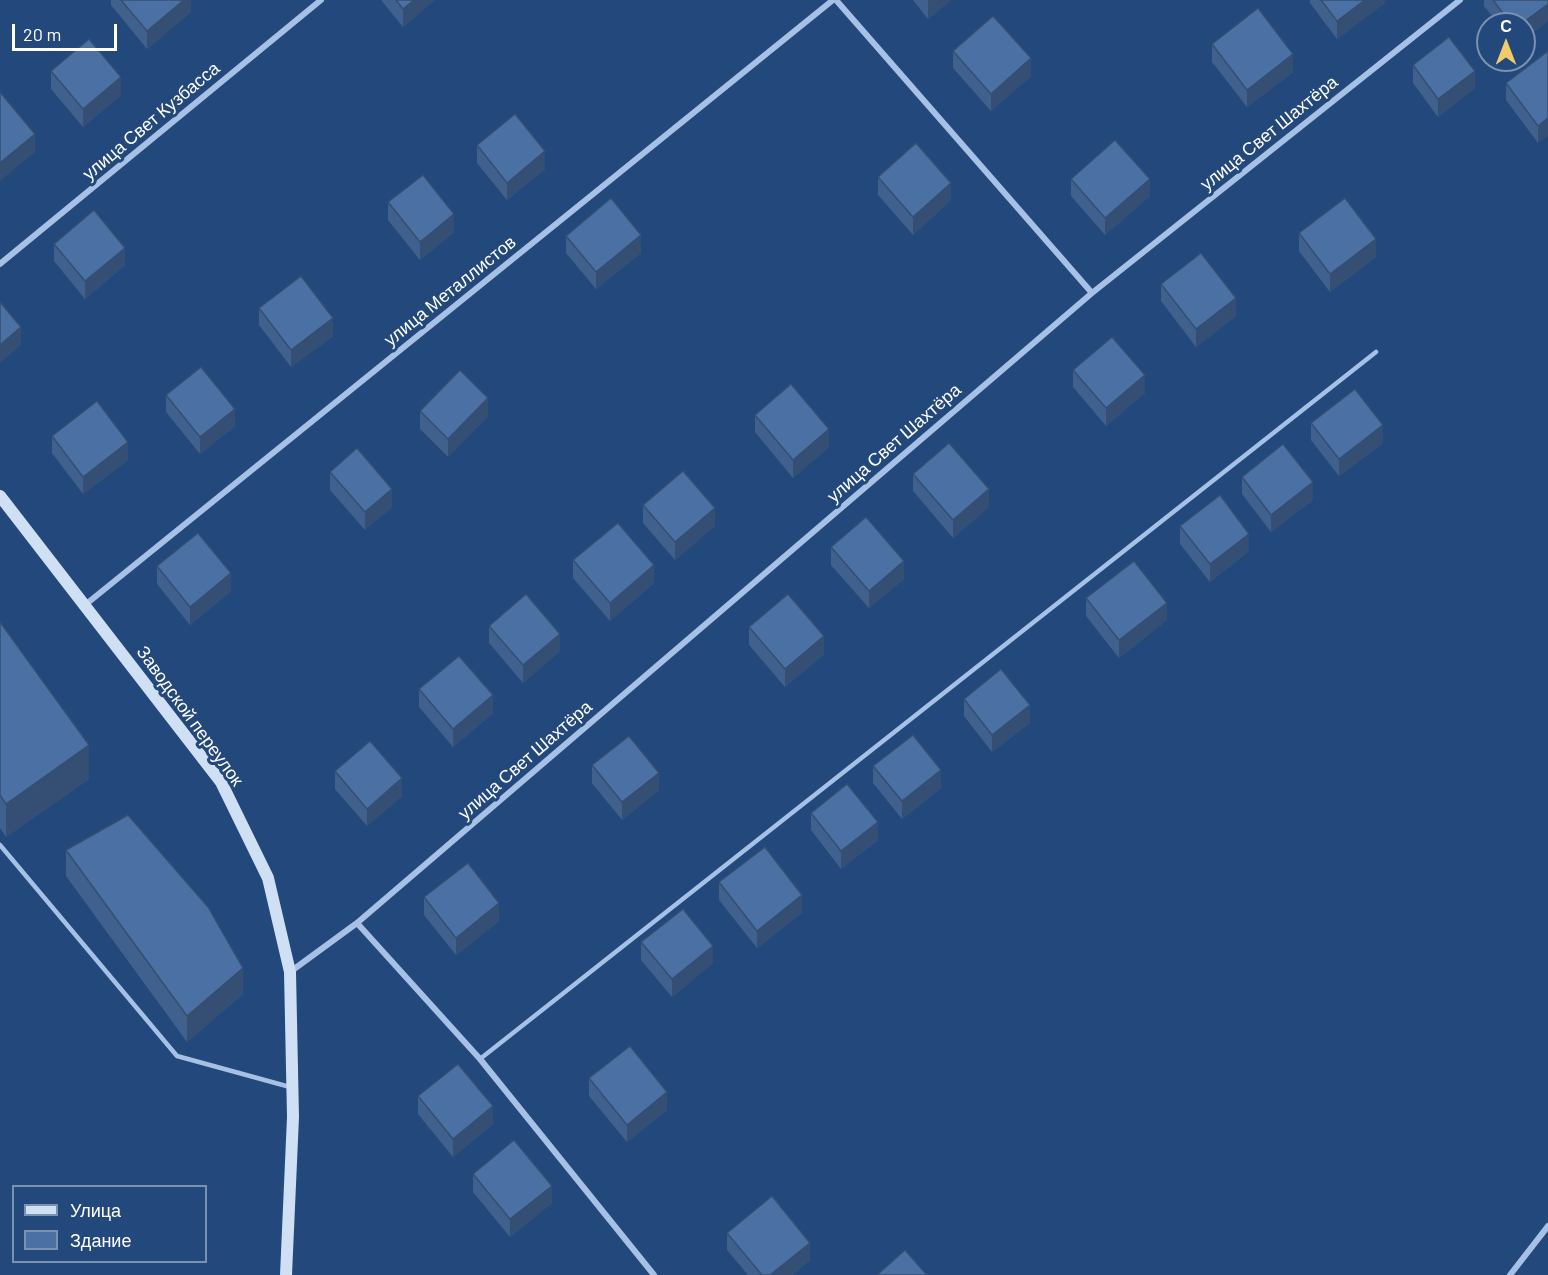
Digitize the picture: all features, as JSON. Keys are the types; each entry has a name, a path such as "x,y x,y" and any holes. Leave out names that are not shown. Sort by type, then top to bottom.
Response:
{"main road":[{"name":"Заводской переулок","path":"2,503 85,605 221,782 268,878 290,972 293,1117 286,1275"}],"street":[{"name":"улица Свет Кузбасса","path":"0,264 321,0"},
{"path":"834,0 1092,293"},
{"name":"улица Металлистов","path":"85,605 834,0"},
{"name":"улица Свет Шахтёра","path":"290,972 357,923 1092,293 1460,0"},
{"path":"357,923 480,1059 654,1275"},
{"path":"1510,1275 1548,1226"}],"lane":[{"path":"480,1059 1376,352"},
{"path":"0,845 177,1056 293,1088"}],"building":[{"path":"121,0 184,0 147,31"},
{"path":"396,0 414,0 403,9"},
{"path":"1321,0 1365,0 1337,21"},
{"path":"1493,0 1548,0 1548,4 1536,13 1502,12"},
{"path":"1258,8 1293,54 1247,90 1212,44"},
{"path":"993,16 1031,58 991,94 953,51"},
{"path":"1449,37 1475,71 1438,99 1413,65"},
{"path":"89,39 121,77 83,109 51,71"},
{"path":"1548,51 1548,118 1538,126 1506,83 1520,72 1536,72 1536,60"},
{"path":"0,92 35,134 0,163"},
{"path":"515,114 545,151 507,183 477,145"},
{"path":"1115,140 1150,179 1105,218 1071,179"},
{"path":"916,143 951,183 913,217 878,177"},
{"path":"423,175 454,214 420,242 388,202"},
{"path":"611,198 641,235 596,272 566,236"},
{"path":"1345,198 1376,239 1330,274 1299,233"},
{"path":"94,210 125,248 85,281 54,244"},
{"path":"1201,253 1236,298 1196,329 1161,284"},
{"path":"301,276 333,318 291,350 259,308"},
{"path":"0,302 21,327 0,345"},
{"path":"1112,337 1145,375 1106,408 1073,370"},
{"path":"201,367 235,409 200,437 166,395"},
{"path":"460,370 488,398 448,439 420,411"},
{"path":"791,384 829,429 793,460 755,415"},
{"path":"1355,389 1383,425 1339,459 1311,423"},
{"path":"97,401 128,442 83,477 52,436"},
{"path":"949,443 989,489 953,520 913,474"},
{"path":"1283,444 1313,482 1271,515 1242,477"},
{"path":"357,448 392,489 365,512 330,472"},
{"path":"683,471 715,508 675,542 643,505"},
{"path":"1220,495 1249,534 1210,564 1180,526"},
{"path":"866,517 904,561 869,591 831,547"},
{"path":"618,523 654,565 610,603 573,560"},
{"path":"198,533 231,573 190,607 157,566"},
{"path":"1134,561 1167,603 1119,640 1086,598"},
{"path":"526,594 560,634 523,665 489,626"},
{"path":"788,594 824,636 785,669 749,627"},
{"path":"0,622 89,745 6,804 0,795"},
{"path":"459,656 493,695 453,729 419,689"},
{"path":"1001,669 1030,705 992,735 964,699"},
{"path":"913,735 941,770 902,801 873,766"},
{"path":"629,736 659,773 622,802 592,765"},
{"path":"370,741 402,778 367,809 335,771"},
{"path":"847,784 878,822 841,851 811,813"},
{"path":"128,815 208,907 243,968 187,1016 66,850"},
{"path":"765,847 802,895 757,931 719,882"},
{"path":"468,863 499,903 456,938 424,897"},
{"path":"683,909 713,946 672,979 641,942"},
{"path":"630,1046 667,1092 627,1125 589,1078"},
{"path":"458,1064 493,1106 453,1139 418,1096"},
{"path":"514,1140 552,1186 510,1219 473,1174"},
{"path":"772,1196 810,1243 770,1275 762,1275 727,1233"},
{"path":"905,1250 927,1275 877,1275"}]}
